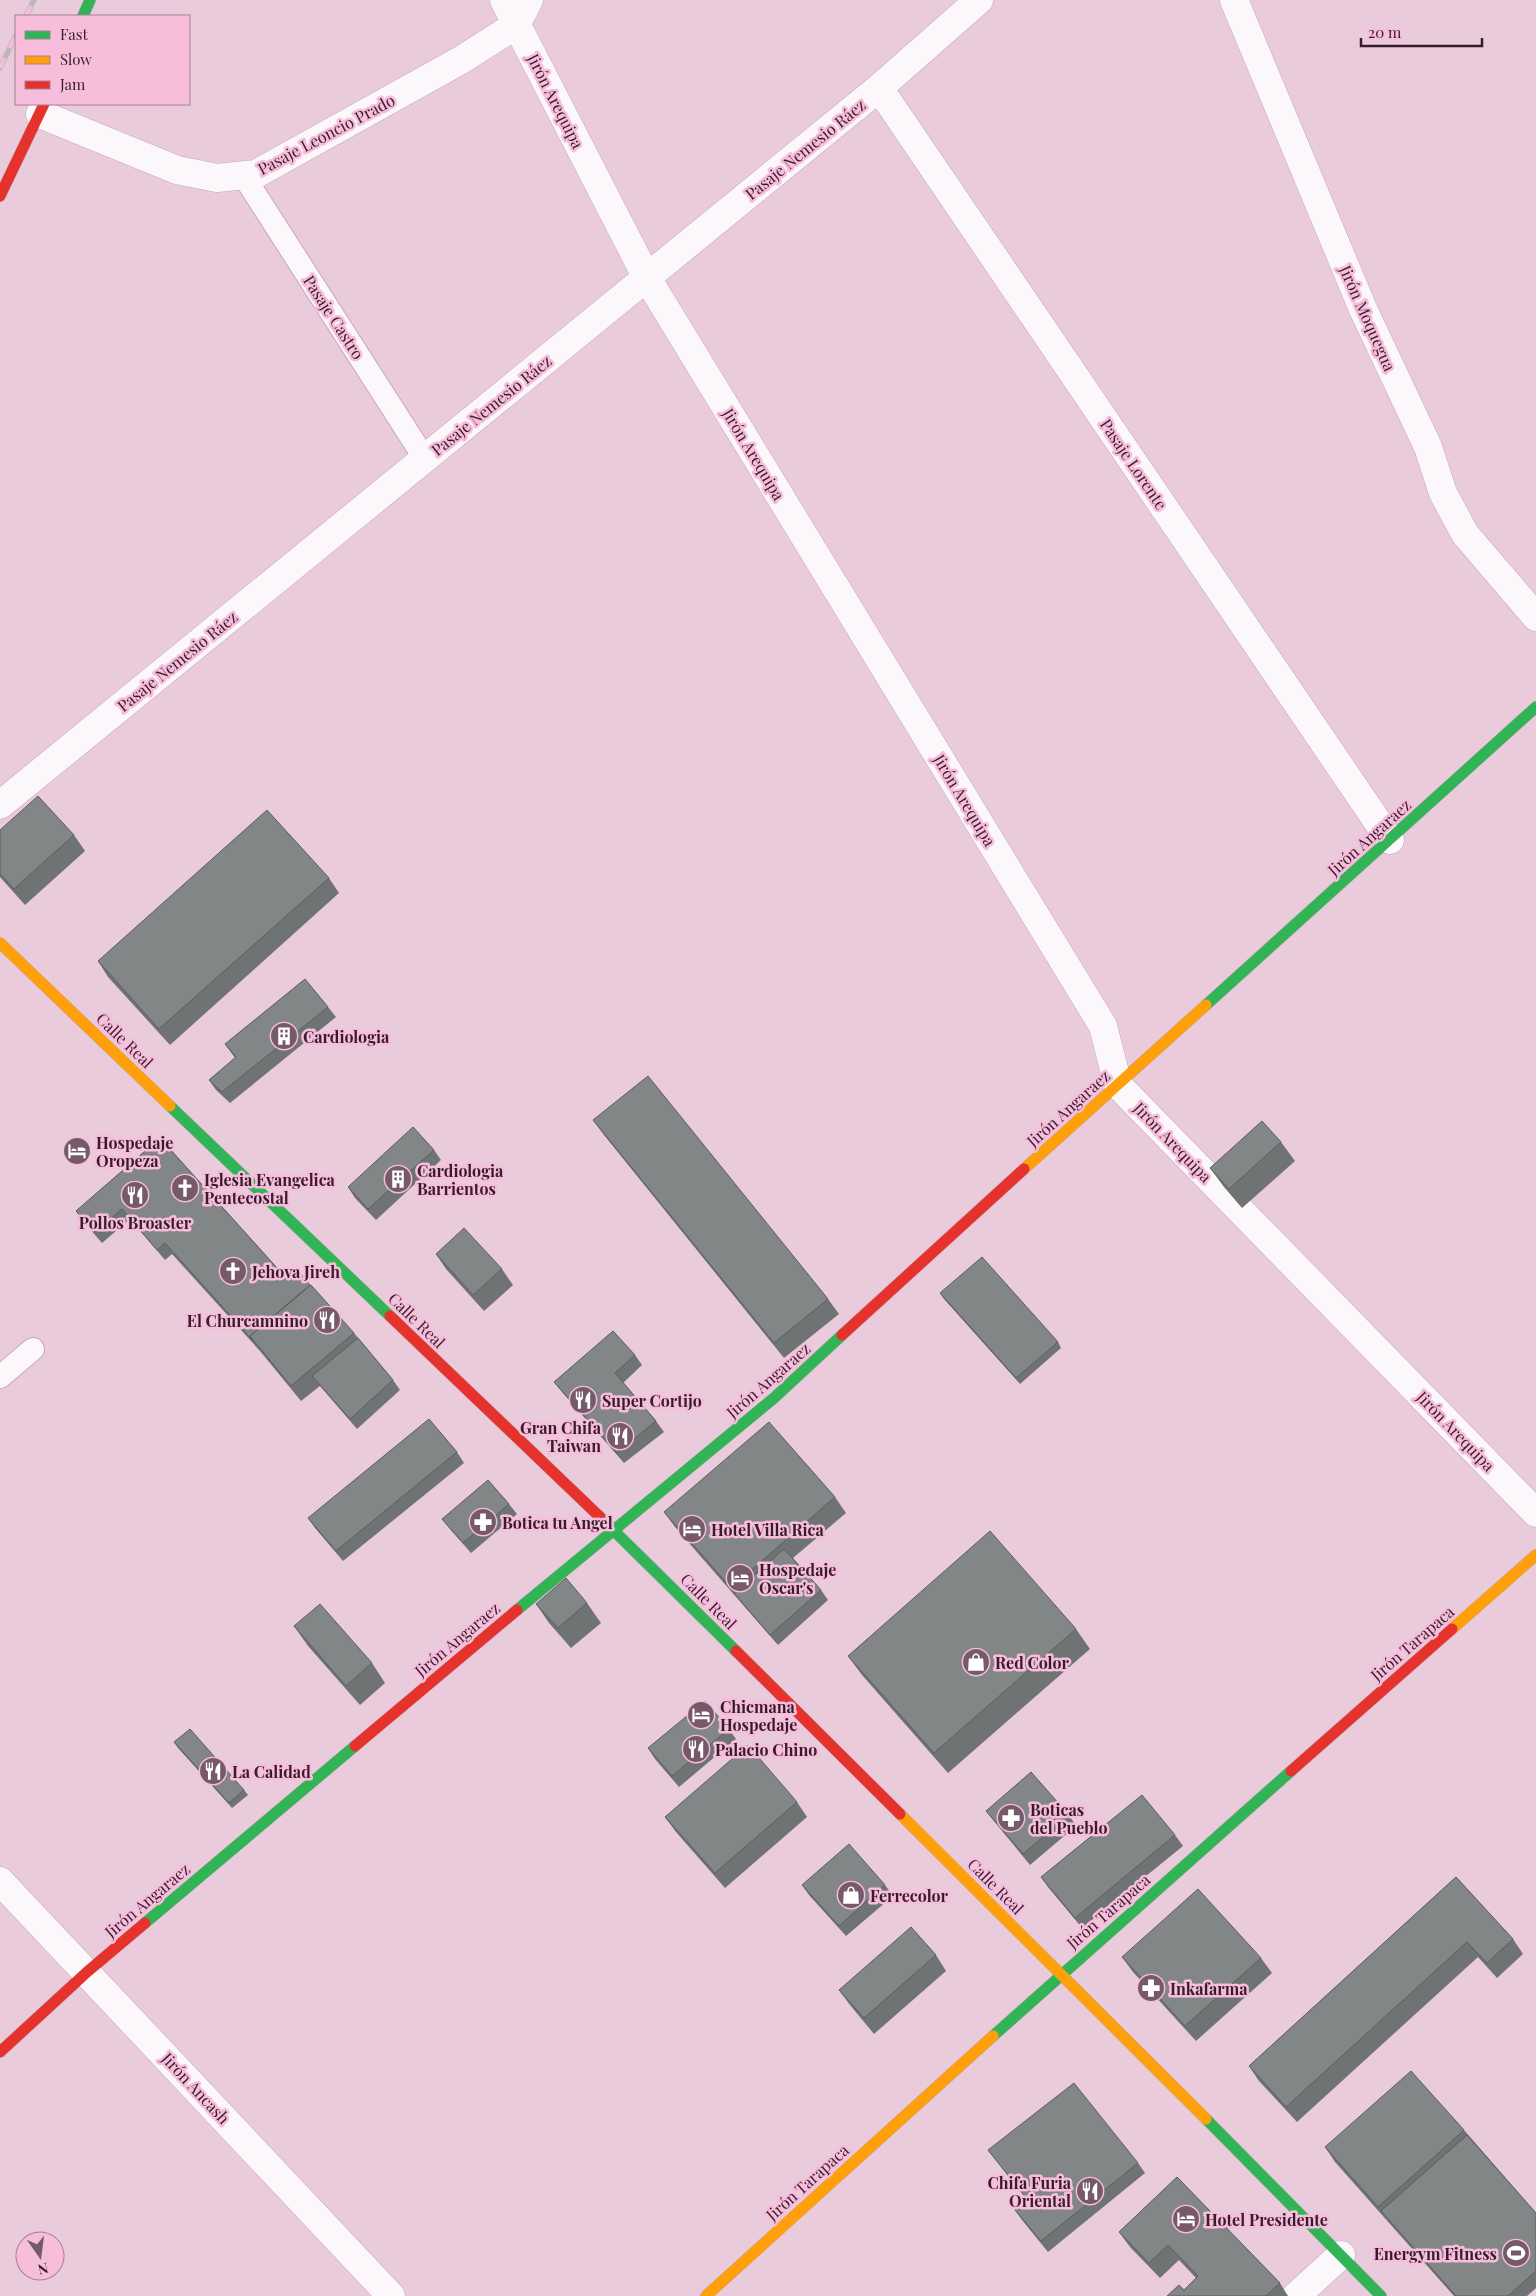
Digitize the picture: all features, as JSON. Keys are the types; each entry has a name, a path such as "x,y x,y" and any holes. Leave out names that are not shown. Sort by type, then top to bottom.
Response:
{"main road":[{"path":"83,15 90,0"},
{"path":"0,196 42,109"},
{"name":"Jirón Angaraez","path":"0,2052 87,1972 613,1529 774,1398 950,1236 1536,707"},
{"name":"Calle Real","path":"0,943 613,1529 1062,1974 1382,2296"},
{"name":"Jirón Tarapaca","path":"706,2296 1062,1974 1536,1555"}],"street":[{"name":"Jirón Arequipa","path":"504,0 647,278 1104,1026 1118,1085 1536,1513"},
{"path":"516,25 529,0"},
{"name":"Pasaje Nemesio Ráez","path":"0,805 647,278 878,88 979,0"},
{"name":"Jirón Moquegua","path":"1234,0 1362,309 1428,447 1443,493 1465,534 1536,617"},
{"name":"Pasaje Leoncio Prado","path":"42,109 177,170 217,178 256,174 461,60 516,25"},
{"name":"Pasaje Lorente","path":"878,88 1390,840"},
{"name":"Jirón Ancash","path":"0,1881 390,2296"},
{"path":"1296,2296 1341,2255"}],"lane":[{"name":"Pasaje Castro","path":"243,175 425,459"},
{"path":"0,1378 33,1349"}],"building":[{"path":"38,796 74,835 14,889 0,874 0,830"},
{"path":"267,810 329,878 159,1029 98,961"},
{"path":"305,979 328,1007 222,1092 209,1080 236,1057 225,1044"},
{"path":"648,1076 828,1299 774,1343 593,1120"},
{"path":"1262,1121 1281,1142 1229,1189 1210,1168"},
{"path":"413,1127 434,1150 368,1209 348,1187"},
{"path":"160,1138 287,1279 299,1272 310,1285 250,1336 253,1341 165,1243 157,1250 122,1209 95,1232 76,1211"},
{"path":"464,1228 502,1269 473,1295 436,1254"},
{"path":"982,1257 1058,1342 1016,1378 940,1293"},
{"path":"311,1285 354,1333 291,1386 250,1336"},
{"path":"613,1331 635,1355 615,1373 656,1421 617,1453 554,1382"},
{"path":"358,1338 393,1380 350,1419 312,1376"},
{"path":"429,1419 457,1452 336,1551 308,1518"},
{"path":"769,1422 835,1497 731,1588 664,1512"},
{"path":"488,1480 509,1504 463,1543 442,1519"},
{"name":"Red Color","path":"990,1531 1076,1629 934,1753 848,1656"},
{"path":"784,1549 821,1590 770,1635 734,1593"},
{"path":"566,1578 587,1603 558,1628 536,1604"},
{"path":"320,1604 372,1663 346,1686 294,1626"},
{"name":"Palacio Chino","path":"705,1701 729,1729 672,1776 648,1748"},
{"name":"La Calidad","path":"190,1729 244,1790 229,1803 174,1742"},
{"path":"748,1745 797,1802 715,1873 665,1817"},
{"path":"1031,1772 1069,1815 1023,1854 986,1811"},
{"path":"1142,1795 1175,1835 1075,1918 1041,1877"},
{"name":"Ferrecolor","path":"849,1844 885,1885 839,1926 802,1885"},
{"path":"1456,1877 1513,1939 1487,1963 1467,1942 1286,2107 1249,2066"},
{"path":"1198,1889 1261,1958 1185,2026 1122,1957"},
{"path":"911,1927 936,1955 864,2018 839,1990"},
{"path":"1411,2071 1464,2130 1378,2207 1325,2147"},
{"path":"1074,2083 1138,2163 1041,2241 1015,2210 1026,2198 988,2150"},
{"path":"1467,2135 1536,2213 1536,2271 1508,2296 1456,2296 1381,2211"},
{"name":"Hotel Presidente","path":"1177,2177 1280,2283 1266,2296 1167,2296 1179,2285 1184,2290 1198,2276 1168,2245 1149,2263 1119,2232"}],"railway":[{"path":"26,15 34,0"},
{"path":"0,68 15,37"}],"traffic: fast":[{"path":"83,15 90,0"},
{"path":"1206,1005 1536,707"},
{"path":"170,1106 390,1316"},
{"path":"517,1610 774,1398 842,1335"},
{"path":"600,1517 736,1651"},
{"path":"145,1923 355,1746"},
{"path":"993,2036 1291,1771"},
{"path":"1206,2119 1381,2296"}],"traffic: slow":[{"path":"0,943 170,1106"},
{"path":"1024,1169 1206,1005"},
{"path":"1452,1629 1536,1555"},
{"path":"900,1814 1206,2119"},
{"path":"706,2296 993,2036"}],"traffic: jam":[{"path":"0,196 44,105"},
{"path":"842,1335 1024,1169"},
{"path":"390,1316 600,1517"},
{"path":"355,1746 517,1610"},
{"path":"1291,1771 1452,1629"},
{"path":"736,1651 900,1814"},
{"path":"0,2052 87,1972 145,1923"}],"place":[{"name":"Cardiologia","path":"284,1036"},
{"name":"Hospedaje Oropeza","path":"77,1151"},
{"name":"Cardiologia Barrientos","path":"398,1179"},
{"name":"Iglesia Evangelica Pentecostal","path":"185,1188"},
{"name":"Pollos Broaster","path":"135,1195"},
{"name":"Jehova Jireh","path":"233,1271"},
{"name":"El Churcamnino","path":"327,1320"},
{"name":"Super Cortijo","path":"583,1400"},
{"name":"Gran Chifa Taiwan","path":"620,1436"},
{"name":"Botica tu Angel","path":"483,1522"},
{"name":"Hotel Villa Rica","path":"692,1529"},
{"name":"Hospedaje Oscar's","path":"740,1578"},
{"name":"Red Color","path":"976,1662"},
{"name":"Chicmana Hospedaje","path":"701,1715"},
{"name":"Palacio Chino","path":"696,1749"},
{"name":"La Calidad","path":"213,1771"},
{"name":"Boticas del Pueblo","path":"1011,1818"},
{"name":"Ferrecolor","path":"851,1895"},
{"name":"Inkafarma","path":"1151,1988"},
{"name":"Chifa Furia Oriental","path":"1090,2191"},
{"name":"Hotel Presidente","path":"1186,2219"},
{"name":"Energym Fitness","path":"1516,2253"}]}
